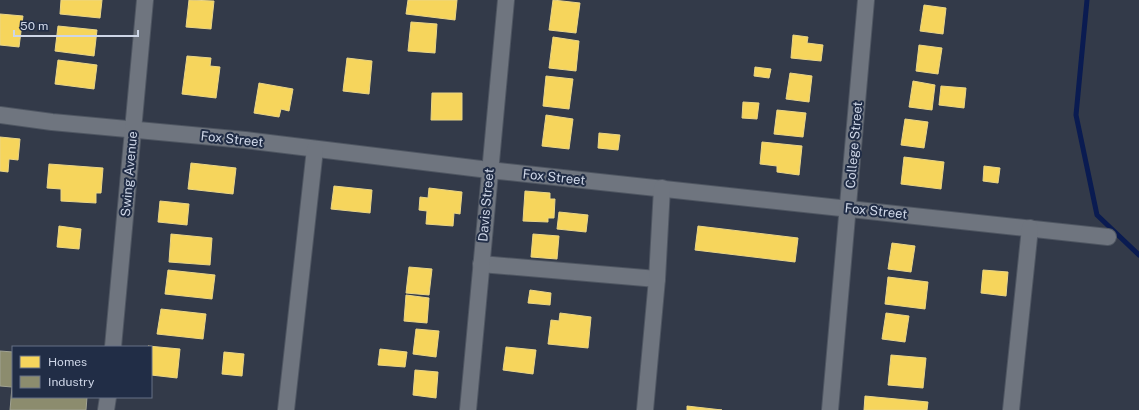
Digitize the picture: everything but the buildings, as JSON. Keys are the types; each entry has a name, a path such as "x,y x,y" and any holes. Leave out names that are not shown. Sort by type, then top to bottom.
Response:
{"street":[{"name":"Swing Avenue","path":"113,346 145,0"},
{"name":"Davis Street","path":"468,410 489,170 506,0"},
{"name":"College Street","path":"830,410 866,0"},
{"name":"Fox Street","path":"0,115 1108,237"},
{"path":"286,410 315,149"},
{"path":"645,410 657,280 662,188"},
{"path":"1011,410 1030,228"},
{"path":"481,264 657,280"},
{"path":"106,410 108,398"}],"waterway":[{"path":"1087,0 1076,115 1097,215 1139,255"}]}
